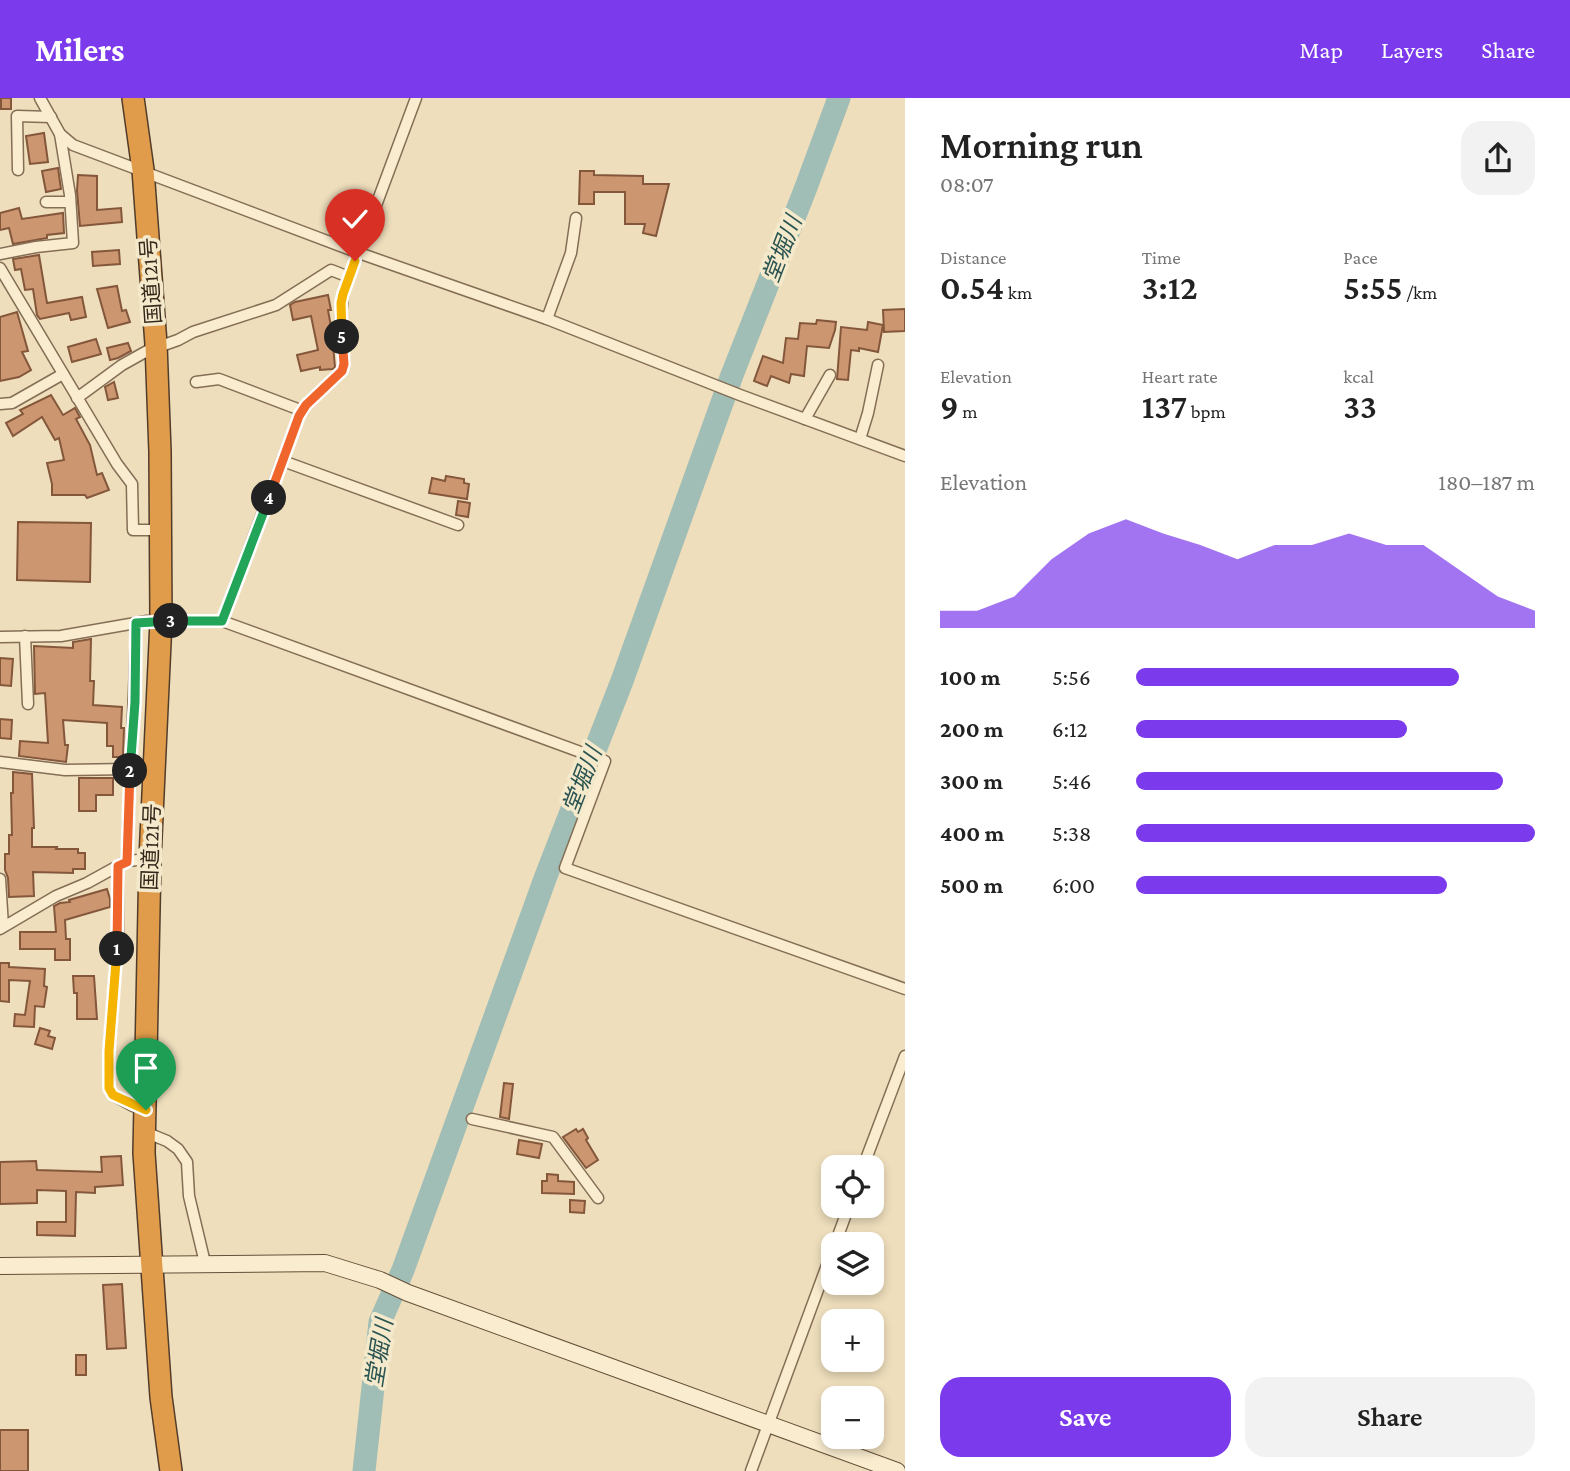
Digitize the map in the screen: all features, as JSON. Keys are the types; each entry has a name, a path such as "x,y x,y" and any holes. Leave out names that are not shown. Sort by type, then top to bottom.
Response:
{"highway":[{"name":"国道121号","path":"133,98 143,170 156,348 162,621 150,859 144,1153 161,1397 171,1471"}],"street":[{"path":"0,254 73,243 60,134 40,98"},
{"path":"222,621 303,411 342,371 344,364 341,303 416,98"},
{"path":"18,170 17,116 51,117"},
{"path":"60,134 73,145 99,156 143,170 359,253 547,319 905,456"},
{"path":"46,202 70,202"},
{"path":"547,319 571,253 576,218"},
{"path":"0,268 62,374 132,484 133,530 160,530"},
{"path":"77,398 122,365 193,332 275,305 331,270 349,278"},
{"path":"860,439 877,365"},
{"path":"0,404 12,403 62,374"},
{"path":"805,419 830,375"},
{"path":"196,382 219,379 303,411"},
{"path":"283,461 458,525"},
{"path":"0,637 61,636 162,621 222,621 605,761 565,868 905,989"},
{"path":"136,623 135,702 109,1051 109,1088 113,1095 146,1110"},
{"path":"25,636 28,704"},
{"path":"0,762 65,770 130,769"},
{"path":"0,879 2,927 56,896 123,864 150,859"},
{"path":"868,1155 905,1056"},
{"path":"472,1119 553,1137 598,1198"},
{"path":"145,1132 167,1140 187,1162 188,1196 205,1263"},
{"path":"0,1266 324,1263 380,1280 408,1293 897,1471"},
{"path":"751,1471 821,1282"}],"building":[{"path":"1,98 11,98 11,109 1,109"},
{"path":"44,133 48,162 30,164 26,136"},
{"path":"58,168 61,189 46,192 42,171"},
{"path":"580,171 594,171 594,175 643,176 643,184 669,184 656,236 643,233 645,224 625,224 625,192 594,192 594,204 579,204"},
{"path":"78,175 97,176 97,210 121,208 122,222 80,226"},
{"path":"19,208 22,219 63,213 64,233 13,244 9,228 0,230 0,213"},
{"path":"119,250 120,264 93,266 92,252"},
{"path":"39,255 47,303 82,297 86,317 71,320 69,313 40,319 33,289 25,290 21,269 15,270 13,259"},
{"path":"117,286 122,311 126,310 130,322 108,328 97,289"},
{"path":"328,295 335,367 301,371 297,355 318,350 311,316 293,320 290,305"},
{"path":"905,309 905,331 884,332 883,310"},
{"path":"17,312 28,351 22,352 31,370 19,377 0,381 0,317"},
{"path":"817,320 836,322 835,330 829,348 807,346 804,376 791,374 789,383 771,376 767,386 754,381 763,356 783,363 786,338 798,339 800,323 816,324"},
{"path":"868,322 883,325 878,352 859,348 859,351 851,350 848,380 837,379 841,327 867,330"},
{"path":"96,339 101,354 72,362 68,347"},
{"path":"128,343 131,351 110,360 107,348"},
{"path":"114,382 118,398 108,400 105,387"},
{"path":"51,395 63,415 75,408 80,417 76,419 90,445 97,475 102,473 109,490 87,498 85,495 52,495 47,463 64,460 59,438 55,440 42,417 13,436 6,423 23,414 20,410"},
{"path":"446,476 464,479 464,483 469,484 467,499 429,493 432,478 445,481"},
{"path":"458,501 470,503 468,517 456,515"},
{"path":"18,522 91,523 90,582 17,580"},
{"path":"91,639 90,681 94,681 93,705 122,707 123,757 113,757 113,746 107,746 107,723 63,720 65,745 68,745 66,762 19,756 20,741 48,743 45,693 35,694 34,646 73,648 73,642"},
{"path":"0,658 13,659 11,686 0,685"},
{"path":"0,719 12,720 11,739 0,738"},
{"path":"13,772 32,774 32,847 78,849 78,853 85,853 85,869 73,869 73,873 33,872 34,896 9,897 5,854 9,854 9,835 12,835"},
{"path":"79,778 113,778 113,795 96,795 96,811 79,811"},
{"path":"107,889 110,907 65,920 66,939 70,939 70,960 55,960 55,949 20,949 20,932 56,932 54,906"},
{"path":"0,963 9,963 9,967 45,969 44,986 47,987 44,1007 35,1006 34,1027 14,1026 15,1014 25,1015 30,981 9,980 9,1002 0,1001"},
{"path":"73,976 94,976 97,1019 77,1019 77,993 74,993"},
{"path":"40,1028 50,1031 48,1036 55,1038 52,1049 35,1044"},
{"path":"504,1083 513,1084 509,1119 500,1117"},
{"path":"576,1129 578,1132 583,1129 598,1160 586,1168 563,1137"},
{"path":"519,1140 542,1144 539,1158 517,1154"},
{"path":"121,1156 123,1185 95,1187 95,1193 76,1192 75,1236 37,1235 37,1222 66,1222 66,1191 37,1190 37,1203 0,1204 0,1162 36,1161 37,1170 102,1172 101,1157"},
{"path":"547,1174 558,1175 558,1181 574,1182 574,1194 542,1193 542,1181 547,1181"},
{"path":"570,1200 585,1201 584,1213 570,1212"},
{"path":"122,1284 126,1348 107,1349 103,1285"},
{"path":"76,1355 86,1355 86,1375 76,1375"},
{"path":"0,1430 28,1430 28,1471 0,1471"}],"waterway":[{"name":"堂堀川","path":"364,1471 380,1322 403,1270 546,876 622,681 732,375 839,98"}],"route":[{"path":"146,1110 113,1095 109,1088 109,1051 118,935 118,866 127,862 136,623 222,621 299,416 306,405 342,371 344,364 341,303 355,261"}]}
